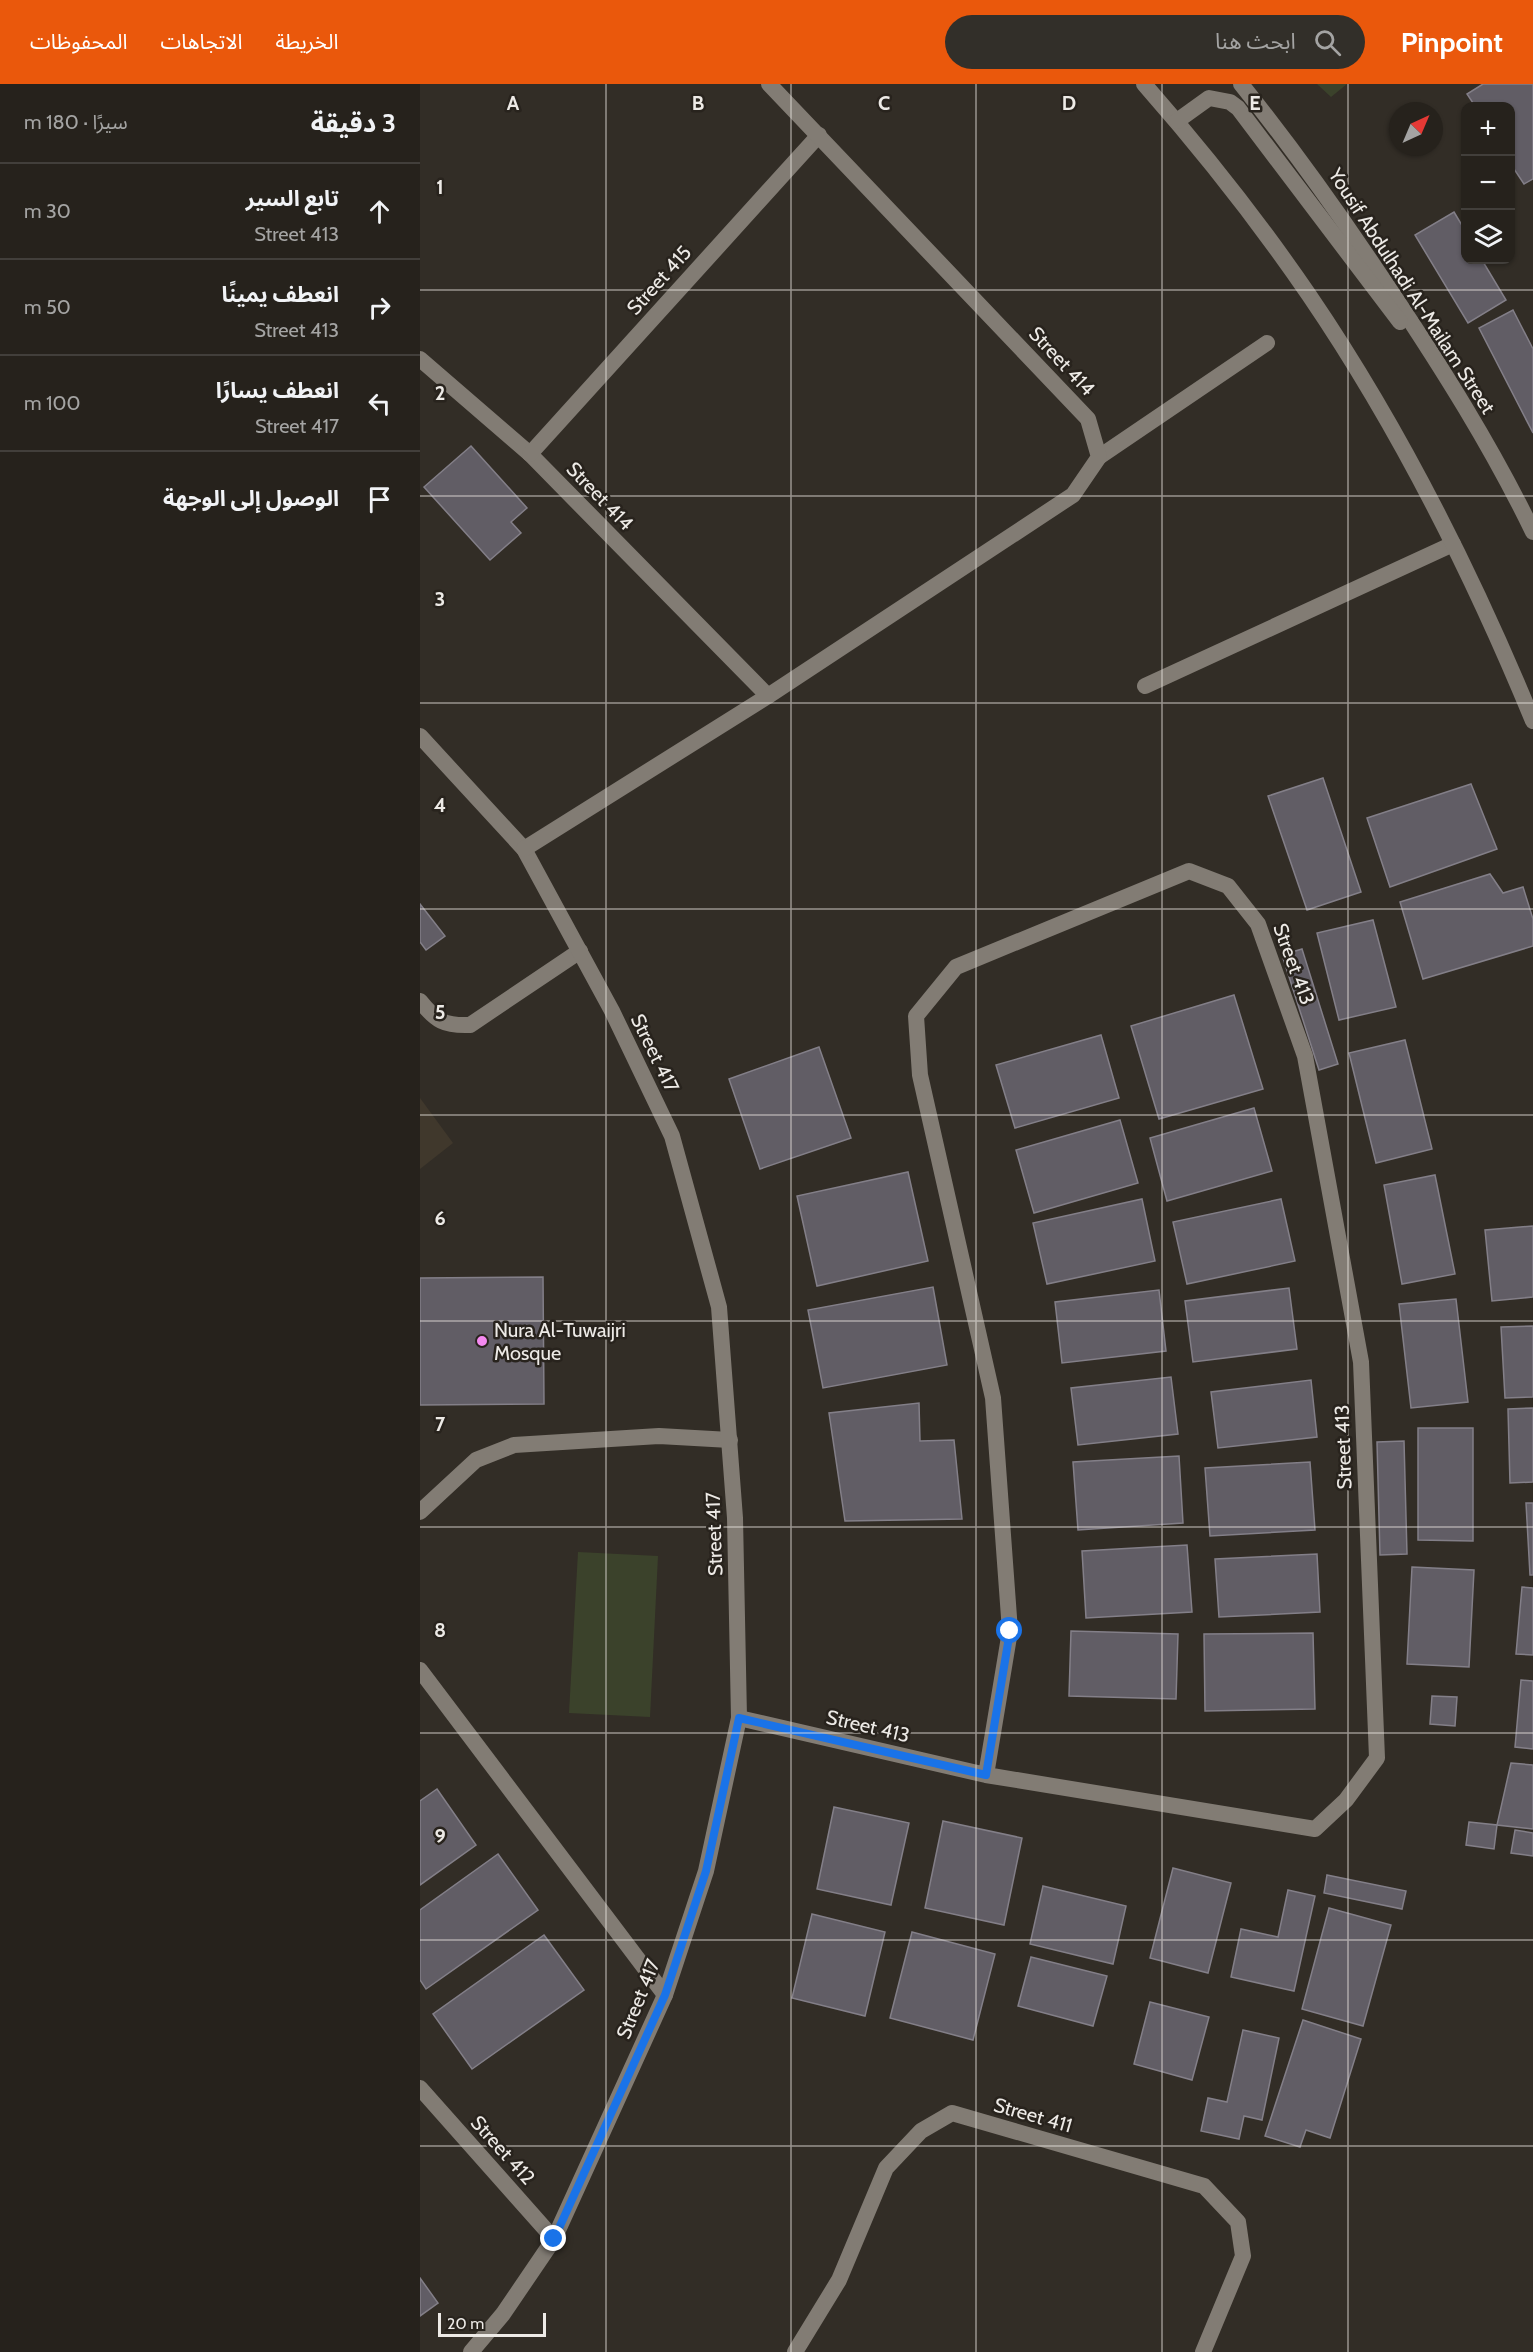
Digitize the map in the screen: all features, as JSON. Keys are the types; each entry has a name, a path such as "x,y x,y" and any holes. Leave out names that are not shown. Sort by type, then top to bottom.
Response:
{"street":[{"name":"Street 414","path":"769,84 1088,419 1099,457"},
{"path":"1144,84 1177,121 1242,203 1309,295 1395,436 1453,544 1533,721"},
{"name":"Yousif Abdulhadi Al-Mailam Street","path":"1241,84 1288,143 1347,226 1450,379 1533,532"},
{"path":"1177,121 1209,99 1220,98 1238,108 1395,316 1450,379"},
{"name":"Street 415","path":"530,454 819,135"},
{"path":"524,849 768,696 1073,495 1099,457 1267,343"},
{"name":"Street 414","path":"420,359 530,454 768,696"},
{"path":"1145,686 1453,544"},
{"name":"Street 417","path":"420,736 524,849 612,1011 672,1136 719,1307 735,1518 739,1718 706,1871 665,1995 554,2239 503,2314 471,2352"},
{"name":"Street 413","path":"739,1718 986,1775 1316,1829 1346,1800 1377,1758 1361,1362 1305,1056 1258,924 1228,886 1189,871 956,967 916,1016 920,1075 993,1398 1010,1631 986,1775"},
{"path":"420,1001 433,1017 451,1026 470,1025 580,951"},
{"path":"420,1512 476,1460 514,1445 659,1436 730,1440"},
{"path":"420,1670 665,1995"},
{"name":"Street 412","path":"420,2088 554,2239"},
{"name":"Street 411","path":"795,2352 839,2280 886,2168 921,2131 952,2113 1204,2186 1238,2222 1243,2256 1203,2352"}],"shaded area":[{"path":"420,1098 453,1143 420,1169"}],"green space":[{"path":"1317,84 1347,84 1331,97"},
{"path":"578,1552 658,1556 650,1717 569,1713"}],"building":[{"path":"1483,84 1533,84 1533,179 1524,184 1515,170 1515,102 1472,102 1467,94"},
{"path":"1454,212 1461,224 1461,264 1484,264 1506,300 1468,323 1415,235"},
{"path":"1513,310 1533,349 1533,433 1479,328"},
{"path":"471,446 527,508 511,522 521,533 490,560 424,487"},
{"path":"1323,778 1361,892 1307,910 1268,796"},
{"path":"1471,784 1497,849 1390,887 1367,818"},
{"path":"1490,874 1503,893 1523,887 1533,919 1533,946 1423,979 1400,902"},
{"path":"420,904 445,936 426,950 420,942"},
{"path":"1373,920 1396,1007 1339,1020 1317,933"},
{"path":"1302,949 1338,1064 1319,1070 1282,955"},
{"path":"1234,995 1263,1089 1159,1119 1131,1026"},
{"path":"1101,1035 1119,1098 1015,1128 996,1065"},
{"path":"1405,1040 1432,1149 1376,1163 1349,1053"},
{"path":"819,1047 851,1138 760,1169 729,1079"},
{"path":"1254,1108 1272,1171 1167,1201 1150,1138"},
{"path":"1120,1120 1138,1183 1034,1213 1016,1150"},
{"path":"908,1172 928,1261 817,1286 797,1196"},
{"path":"1435,1175 1455,1274 1402,1284 1384,1185"},
{"path":"1142,1199 1155,1261 1047,1284 1033,1223"},
{"path":"1281,1199 1295,1261 1187,1284 1173,1222"},
{"path":"1533,1226 1533,1297 1492,1301 1485,1230"},
{"name":"Nura Al-Tuwaijri Mosque","path":"543,1277 544,1404 420,1405 420,1278"},
{"path":"933,1287 947,1365 823,1388 808,1310"},
{"path":"1289,1288 1297,1349 1193,1362 1185,1301"},
{"path":"1159,1290 1166,1351 1062,1363 1055,1302"},
{"path":"1456,1299 1468,1402 1411,1408 1399,1304"},
{"path":"1533,1326 1533,1397 1505,1398 1501,1327"},
{"path":"1171,1377 1178,1434 1078,1445 1071,1388"},
{"path":"1311,1380 1317,1437 1218,1448 1211,1392"},
{"path":"919,1403 920,1441 954,1440 962,1519 845,1521 829,1413"},
{"path":"1533,1408 1533,1482 1510,1483 1508,1409"},
{"path":"1418,1428 1473,1428 1473,1541 1418,1540"},
{"path":"1404,1441 1407,1554 1380,1555 1377,1442"},
{"path":"1179,1456 1183,1523 1078,1530 1073,1462"},
{"path":"1310,1462 1315,1530 1210,1536 1205,1468"},
{"path":"1526,1503 1533,1503 1533,1575 1530,1575"},
{"path":"1187,1545 1192,1612 1086,1618 1082,1551"},
{"path":"1317,1554 1320,1612 1219,1617 1215,1559"},
{"path":"1412,1567 1474,1570 1469,1667 1407,1664"},
{"path":"1522,1587 1533,1588 1533,1655 1516,1654"},
{"path":"1071,1631 1178,1634 1176,1699 1069,1696"},
{"path":"1313,1633 1315,1709 1205,1711 1204,1634"},
{"path":"1521,1680 1533,1681 1533,1749 1515,1747"},
{"path":"1432,1696 1457,1697 1455,1726 1430,1724"},
{"path":"1511,1763 1533,1765 1533,1829 1497,1825"},
{"path":"437,1789 476,1845 420,1885 420,1801"},
{"path":"834,1807 909,1823 891,1905 817,1889"},
{"path":"943,1821 1022,1838 1004,1925 925,1908"},
{"path":"1469,1822 1497,1825 1494,1849 1466,1845"},
{"path":"1515,1830 1533,1833 1533,1856 1511,1853"},
{"path":"498,1854 538,1910 426,1989 420,1980 420,1910"},
{"path":"1173,1868 1231,1883 1208,1973 1150,1958"},
{"path":"1327,1875 1406,1891 1402,1909 1324,1893"},
{"path":"1043,1886 1126,1906 1113,1964 1030,1944"},
{"path":"1288,1890 1315,1896 1294,1991 1231,1977 1241,1929 1278,1937"},
{"path":"1329,1908 1391,1925 1363,2026 1302,2009"},
{"path":"812,1914 885,1932 865,2016 792,1998"},
{"path":"912,1932 995,1954 973,2040 890,2018"},
{"path":"544,1935 584,1990 472,2069 433,2014"},
{"path":"1031,1957 1107,1976 1093,2026 1018,2006"},
{"path":"1150,2002 1209,2017 1192,2080 1134,2064"},
{"path":"1303,2020 1361,2039 1330,2138 1306,2130 1300,2147 1265,2136"},
{"path":"1243,2030 1279,2038 1262,2120 1244,2116 1239,2139 1201,2131 1208,2098 1227,2102"},
{"path":"420,2278 438,2303 420,2316"}],"place":[{"name":"Nura Al-Tuwaijri Mosque","path":"482,1341"}],"route":[{"path":"554,2239 665,1995 706,1871 739,1718 986,1775 1010,1631"}]}
